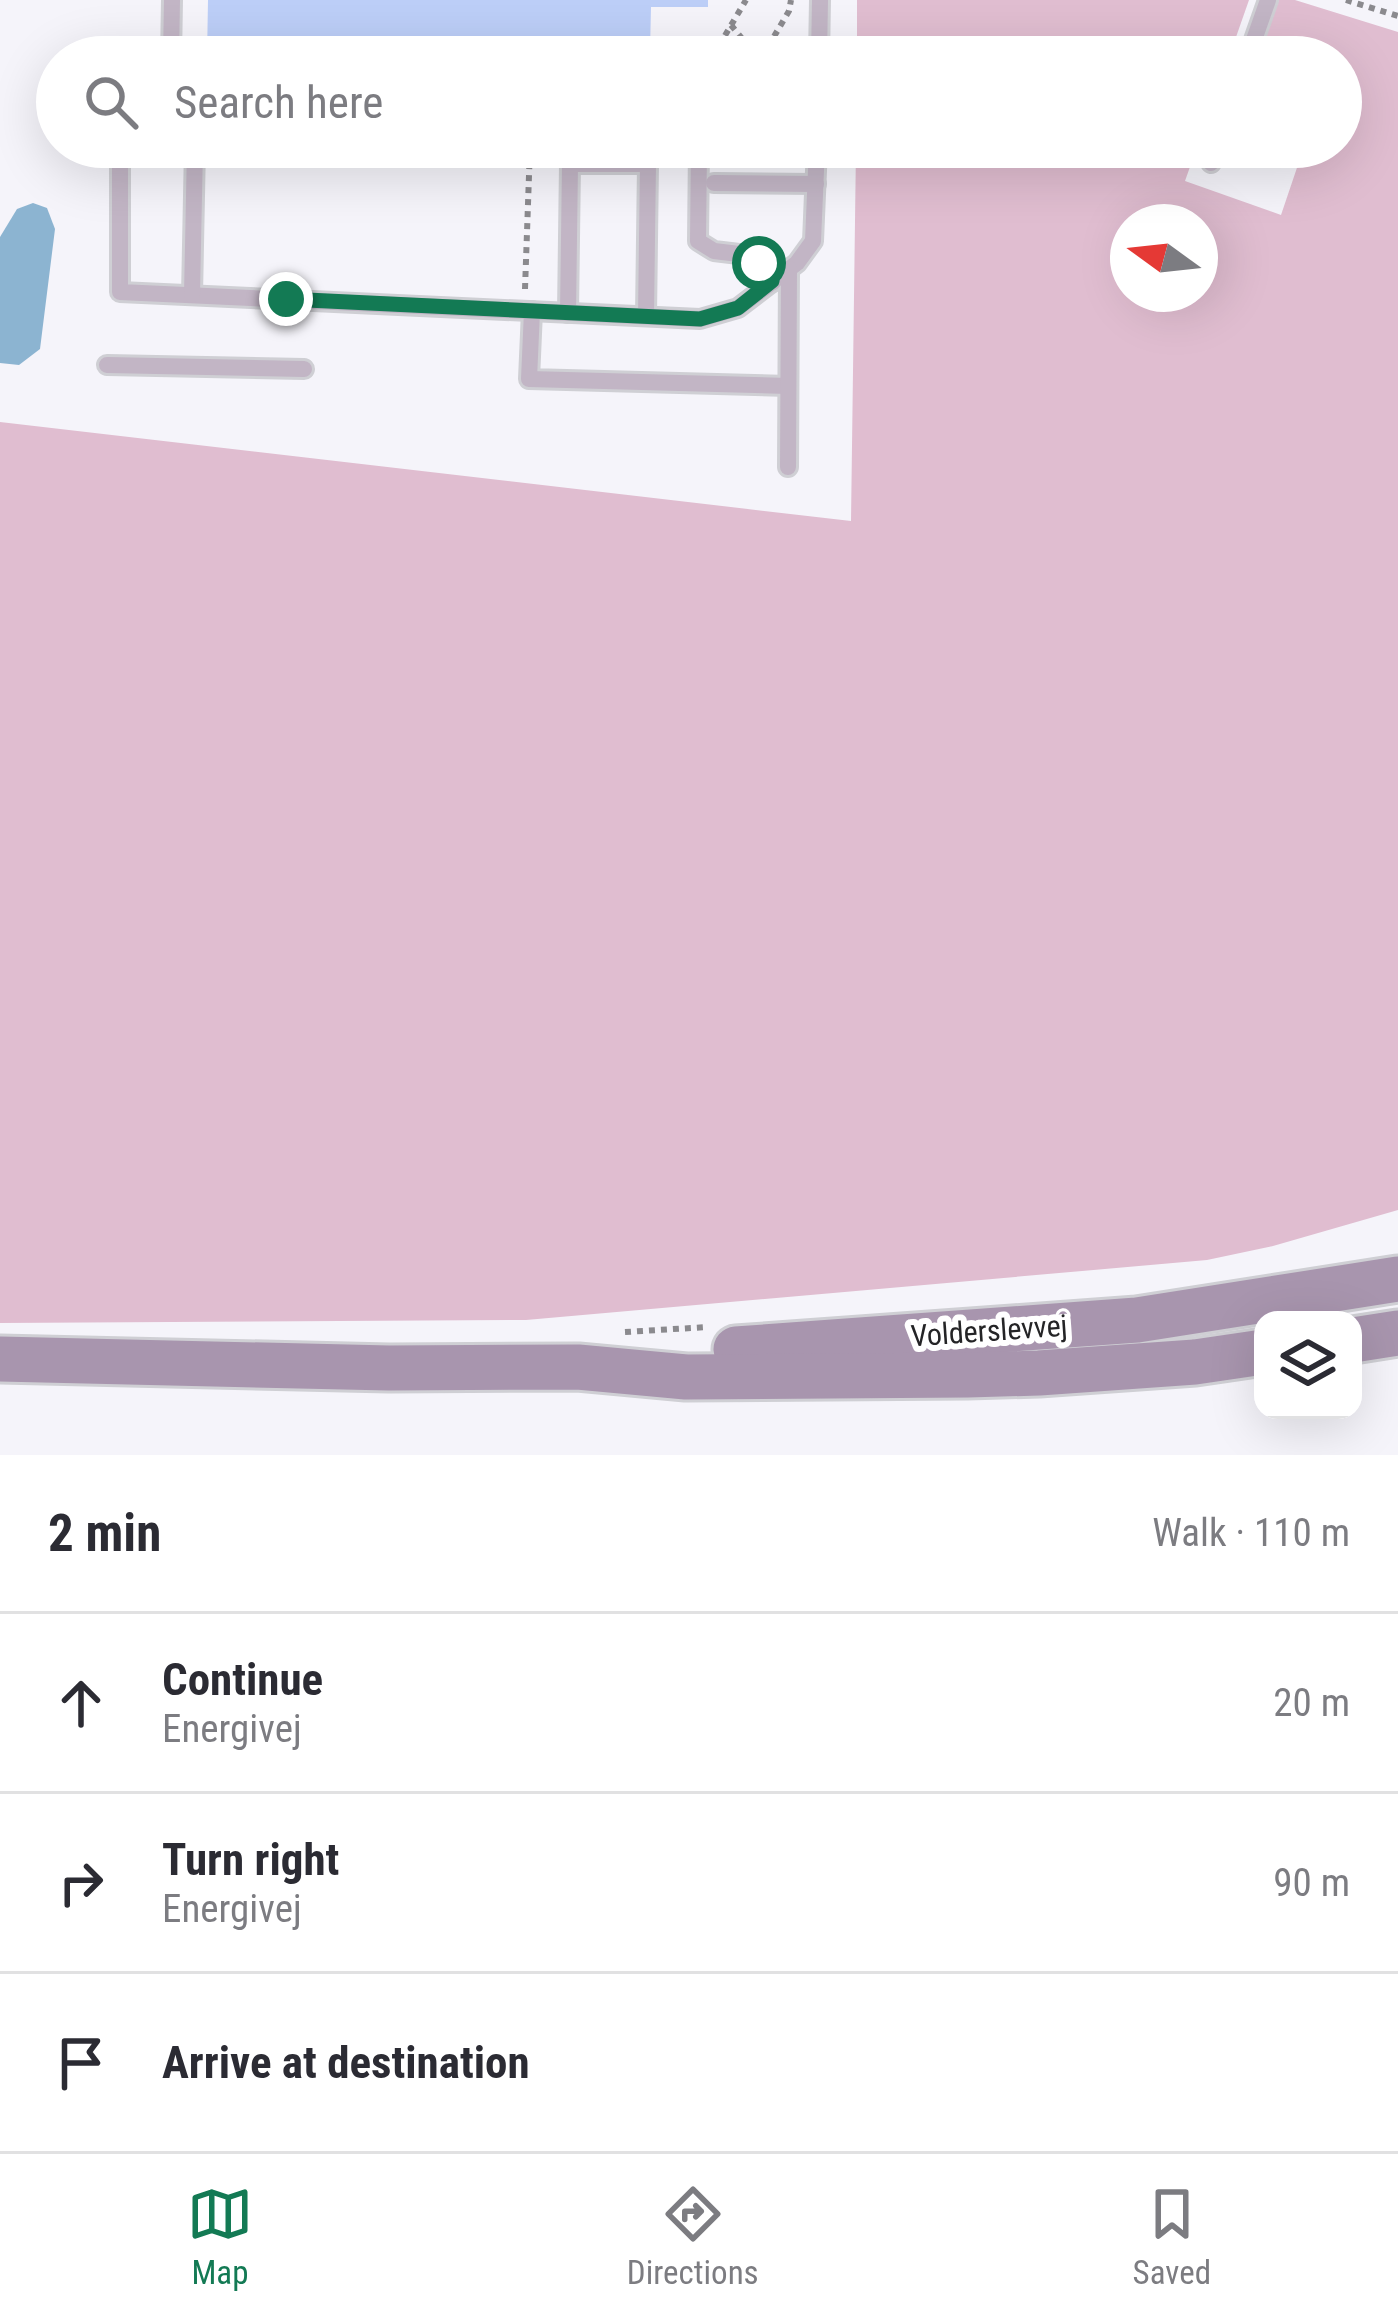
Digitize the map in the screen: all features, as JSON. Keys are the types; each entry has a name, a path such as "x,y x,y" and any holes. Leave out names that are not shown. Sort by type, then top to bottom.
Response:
{"street":[{"name":"Volderslevvej","path":"578,1367 692,1352 1137,1320 1398,1279"},
{"path":"1360,1311 1398,1304"},
{"path":"968,1375 1059,1356 1254,1330"},
{"path":"1362,1339 1398,1333"},
{"name":"Volderslevvej","path":"0,1359 389,1368 578,1367 686,1376 968,1375 1196,1362 1254,1353"}],"lane":[{"path":"171,36 172,0"},
{"path":"819,36 820,0"},
{"path":"1255,36 1268,0"},
{"path":"120,168 120,292 700,319 738,308 797,263 813,241 816,168"},
{"path":"192,295 195,168"},
{"path":"568,313 570,168"},
{"path":"646,316 649,168"},
{"path":"699,168 698,242 759,263 772,281"},
{"path":"714,182 816,184"},
{"path":"788,467 790,269"},
{"path":"528,310 529,379 788,386"},
{"path":"107,365 304,369"}],"path":[{"path":"726,36 746,0"},
{"path":"773,36 791,0"},
{"path":"1346,0 1398,16"},
{"path":"731,25 741,36"},
{"path":"528,310 530,168"}],"shaded area":[{"path":"857,0 1249,0 1236,36 857,36"},
{"path":"1279,0 1295,0 1398,32 1398,1210 1207,1260 526,1320 0,1323 0,422 851,521 856,168 1190,168 1185,181 1281,215 1297,168 1362,168 1362,36 1264,36"}],"water":[{"path":"33,203 47,208 55,229 40,349 19,365 0,363 0,237 17,209"}],"building":[{"path":"208,0 708,0 708,7 651,7 650,36 207,36"}],"route":[{"path":"286,299 700,319 738,308 772,281 759,263"}]}
